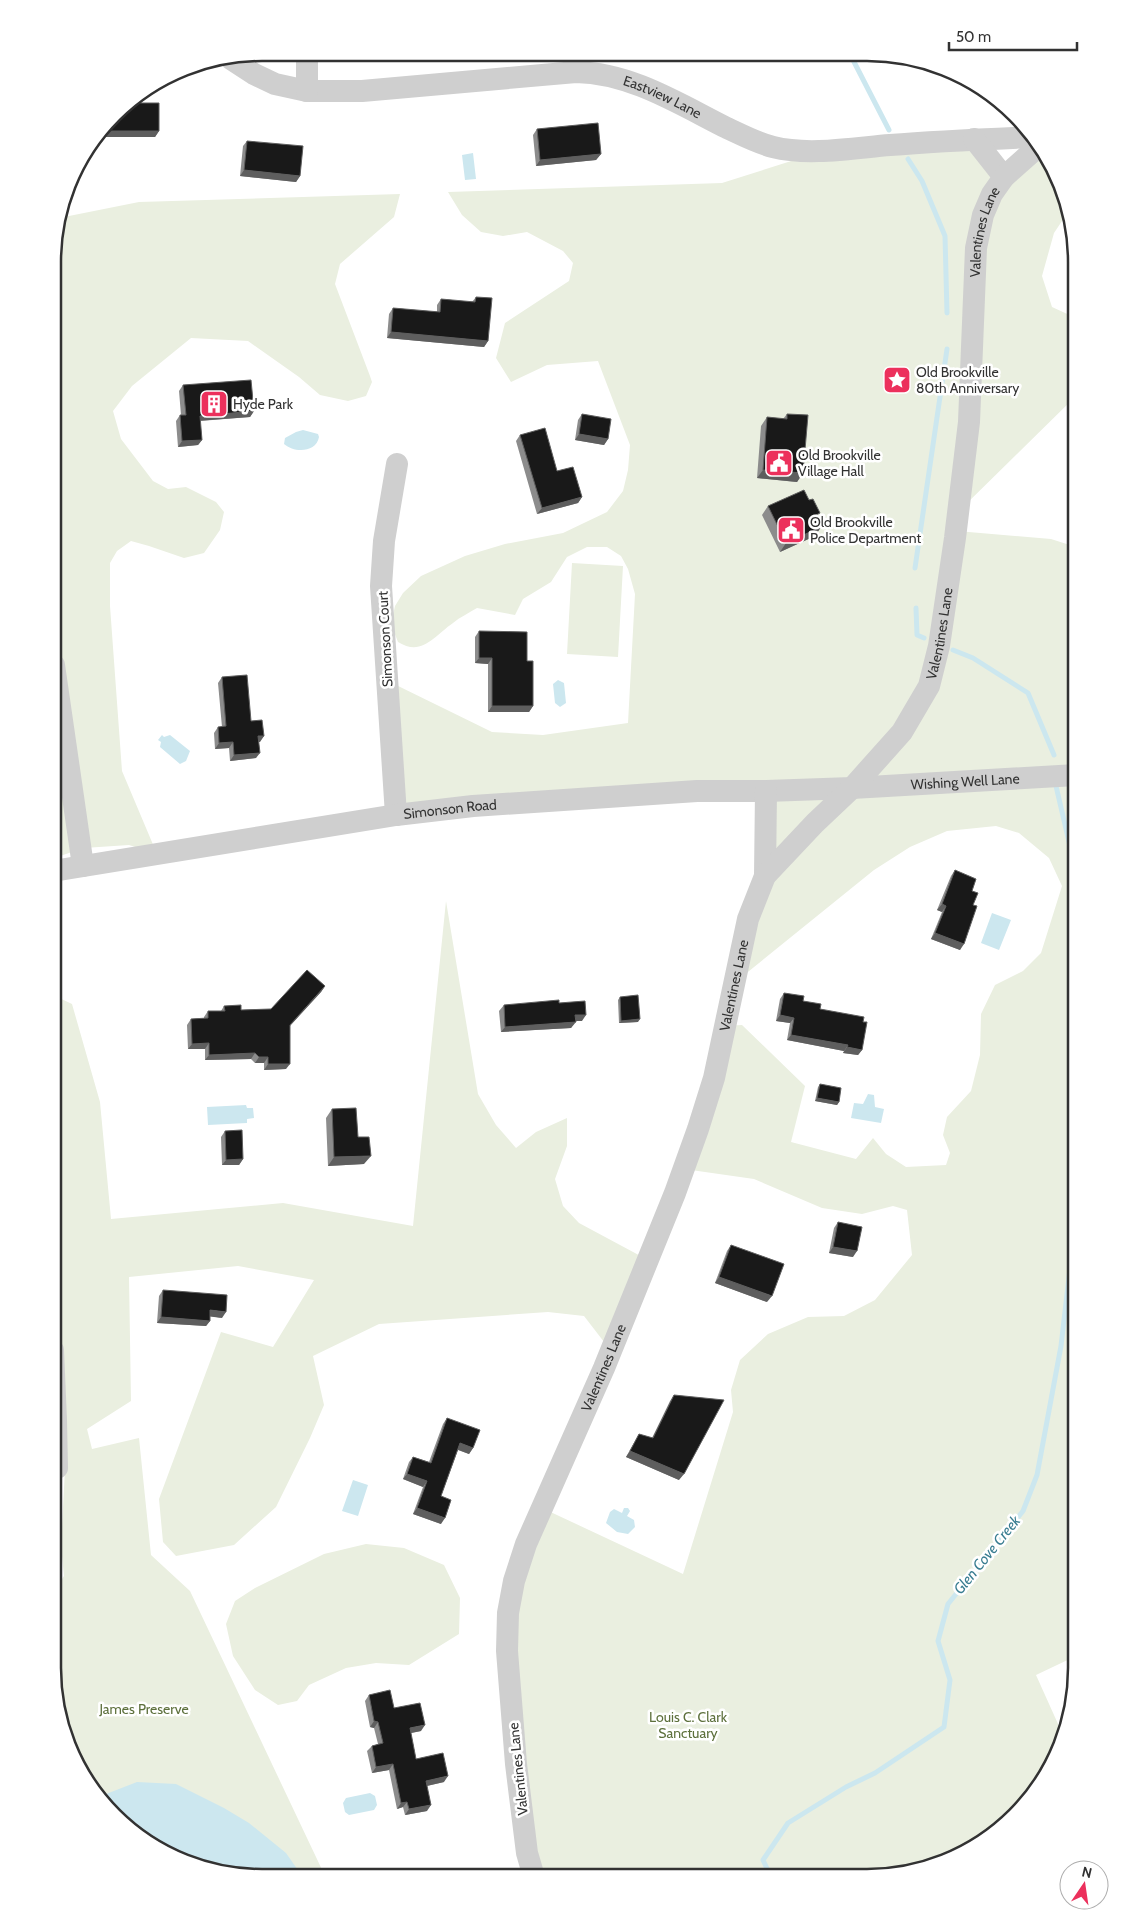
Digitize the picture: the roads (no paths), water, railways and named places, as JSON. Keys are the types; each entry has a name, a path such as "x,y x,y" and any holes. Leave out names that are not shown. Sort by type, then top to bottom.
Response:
{"street":[{"path":"307,61 307,90"},
{"name":"Eastview Lane","path":"237,63 254,74 276,84 307,90 362,91 576,72 595,72 634,82 736,132 770,147 786,150 820,150 1024,137"},
{"path":"974,140 1004,176"},
{"name":"Valentines Lane","path":"532,1869 527,1853 517,1773 507,1651 508,1613 514,1581 526,1544 604,1368 675,1194 714,1078 748,919 765,876 815,823 852,788 902,732 929,686 939,646 955,538 969,422 976,248 983,215 992,194 1004,176 1034,150"},
{"name":"Simonson Court","path":"396,815 381,586 384,541 397,464"},
{"path":"61,714 83,866"},
{"name":"Wishing Well Lane","path":"852,788 1068,775"},
{"name":"Simonson Road","path":"61,870 396,815 473,806 574,798 697,792 852,788"},
{"path":"765,876 766,791"}],"water":[{"path":"473,153 476,179 465,180 462,155"},
{"path":"303,430 318,434 319,437 314,446 309,449 299,450 284,444 285,438"},
{"path":"558,680 564,683 566,703 560,707 555,703 553,684"},
{"path":"162,735 164,737 170,735 190,751 186,761 180,764 160,747 161,742 158,740"},
{"path":"992,913 1011,920 999,950 981,943"},
{"path":"868,1094 874,1095 875,1107 884,1109 881,1123 851,1118 854,1103 863,1104"},
{"path":"246,1105 247,1108 253,1108 254,1118 247,1119 247,1123 208,1125 207,1107"},
{"path":"353,1480 368,1485 358,1516 342,1511"},
{"path":"624,1508 628,1508 630,1511 627,1516 634,1520 635,1527 628,1534 617,1532 606,1523 610,1512 614,1509 622,1513"},
{"path":"137,1782 176,1784 249,1823 286,1853 297,1869 236,1867 198,1858 174,1848 151,1835 120,1810 106,1794"},
{"path":"370,1793 375,1796 377,1805 374,1810 349,1815 345,1812 343,1803 346,1798"}],"waterway":[{"name":"Glen Cove Creek","path":"854,61 889,130"},
{"name":"Glen Cove Creek","path":"908,159 922,181 945,236 947,313"},
{"name":"Glen Cove Creek","path":"915,568 947,349"},
{"name":"Glen Cove Creek","path":"916,608 917,635 924,638"},
{"name":"Glen Cove Creek","path":"953,650 973,658 1028,693 1054,755"},
{"name":"Glen Cove Creek","path":"1056,786 1068,838"},
{"name":"Glen Cove Creek","path":"767,1869 763,1860 788,1823 846,1787 875,1773 944,1727 950,1680 938,1641 948,1604 1023,1511 1037,1475 1061,1346 1068,1286"}],"place":[{"name":"Old Brookville 80th Anniversary","path":"897,380"},
{"name":"Hyde Park","path":"214,404"},
{"name":"Old Brookville Village Hall","path":"779,463"},
{"name":"Old Brookville Police Department","path":"791,530"}],"park label":[{"name":"James Preserve","path":"144,1709"},
{"name":"Louis C. Clark Sanctuary","path":"688,1725"}]}
